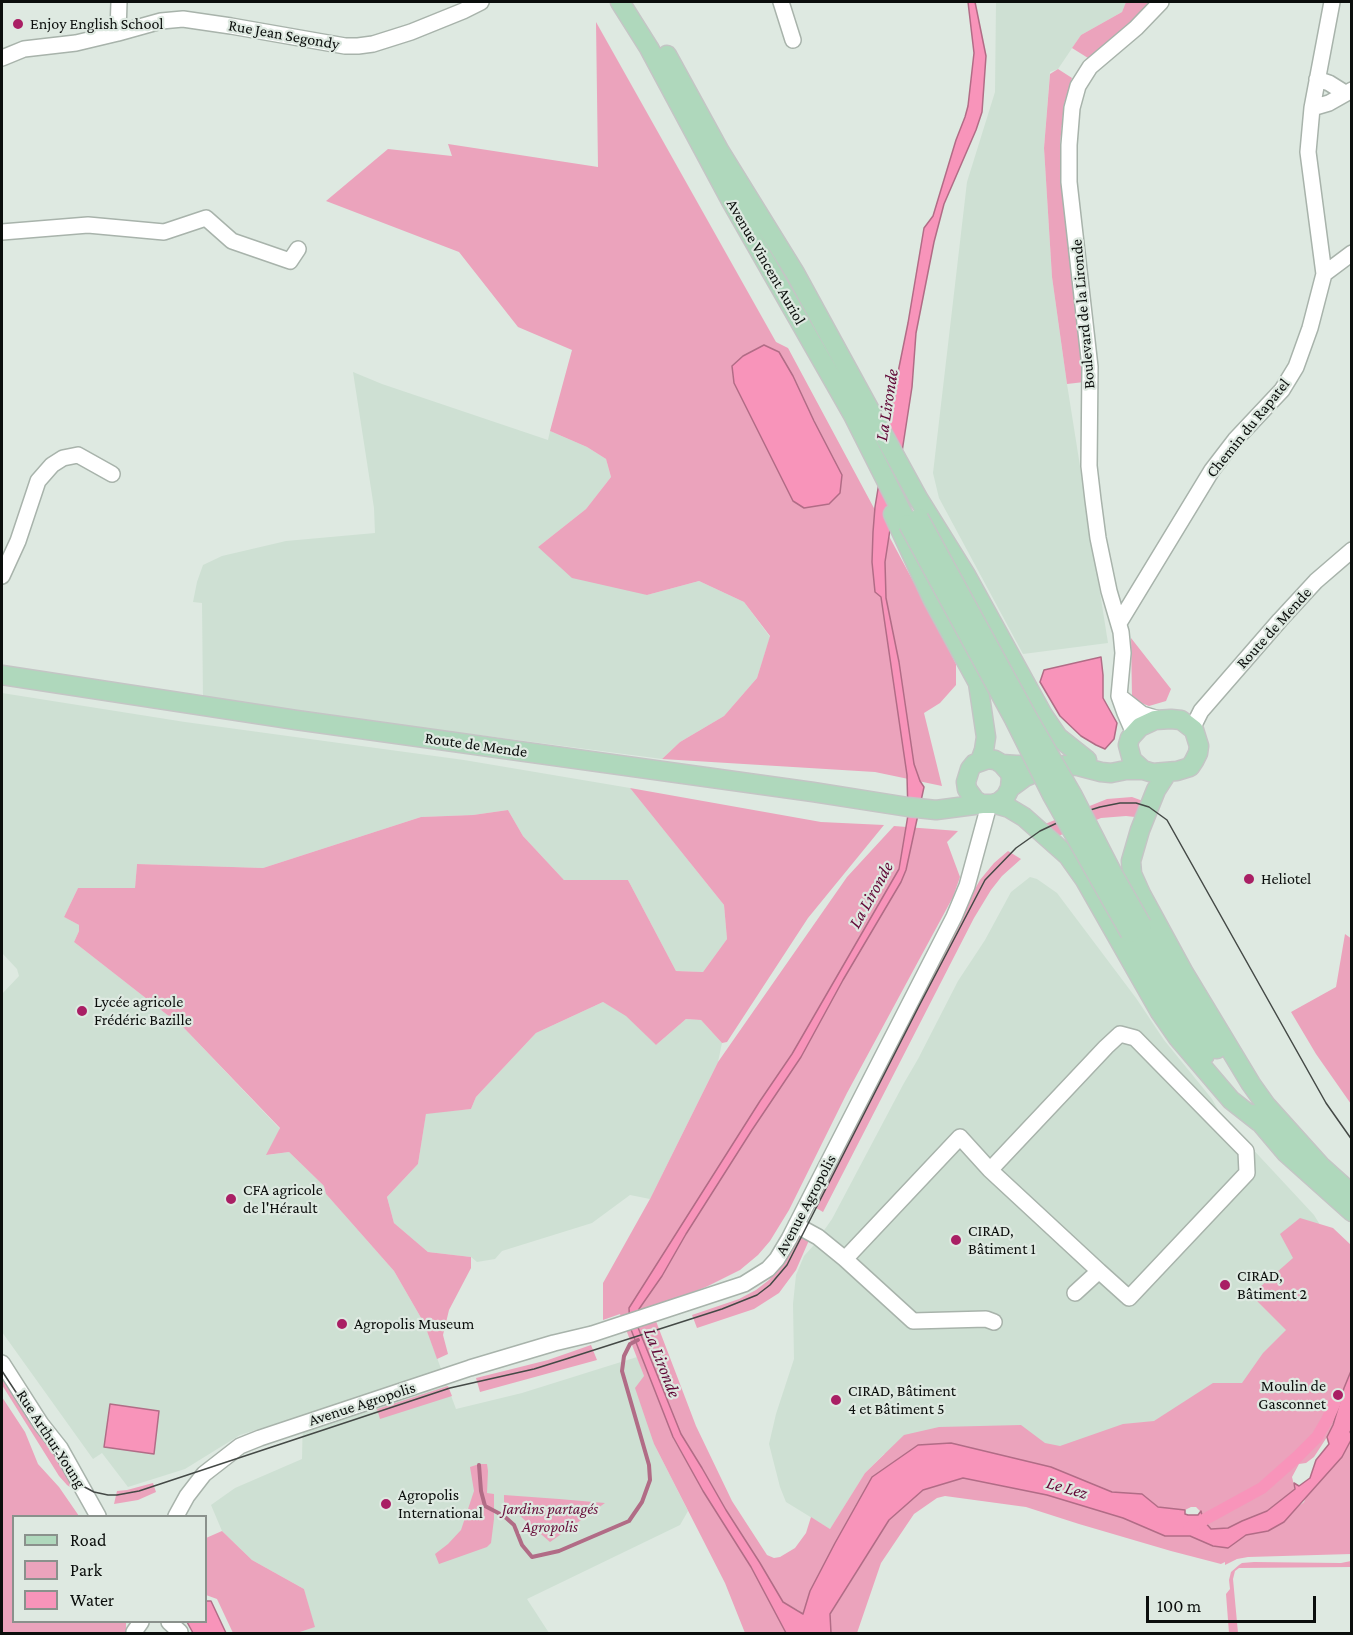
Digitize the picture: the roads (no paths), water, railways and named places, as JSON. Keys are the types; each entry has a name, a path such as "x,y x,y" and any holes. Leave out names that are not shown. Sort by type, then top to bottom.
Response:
{"main road":[{"name":"Avenue Vincent Auriol","path":"620,2 649,48 721,182 853,415 879,477 904,515"},
{"name":"Avenue Vincent Auriol","path":"635,2 719,150 882,450 900,474 904,515"},
{"path":"719,150 795,273 881,431 900,474 918,498 966,575 1043,715 1058,737 1087,760"},
{"path":"904,515 933,600 978,683 986,737 980,761"},
{"path":"904,515 1073,795 1113,874 1166,997 1203,1053 1259,1122 1287,1153 1352,1212"},
{"name":"Route de Mende","path":"2,675 296,720 878,803 936,810 988,804"},
{"path":"1010,788 1025,777 1045,769 1066,765 1101,772 1143,770 1153,773 1167,773 1190,767 1198,753 1199,746 1187,725 1162,720 1148,723 1135,731 1130,738 1129,752 1132,760 1143,770"},
{"path":"1002,764 1028,765 1071,757 1102,762 1111,761 1129,752"},
{"path":"988,804 1006,796 1010,788 1011,777 1002,764 988,759 980,761 970,769 966,782 967,789 975,800 988,804 1009,808 1024,817 1068,856 1085,880 1160,1012 1178,1038 1231,1100 1259,1122"},
{"path":"1167,773 1156,790 1140,830 1131,861 1132,874 1184,973 1251,1084 1266,1105 1320,1165"},
{"path":"951,808 967,789"},
{"path":"1136,929 1248,1092 1352,1194"}],"street":[{"path":"118,33 119,2"},
{"name":"Rue Jean Segondy","path":"2,58 24,50 76,43 161,21 183,19 345,46 358,46 373,44 411,32 481,2"},
{"path":"781,2 793,39"},
{"name":"Boulevard de la Lironde","path":"1135,731 1129,723 1119,696 1121,632 1109,591 1098,538 1089,466 1090,367 1069,182 1069,145 1072,108 1078,86 1090,68 1136,28 1161,2"},
{"name":"Chemin du Rapatel","path":"1119,623 1212,470 1235,440 1282,390 1296,367 1310,328 1323,274 1308,152 1312,108 1332,2"},
{"path":"1317,79 1348,91"},
{"path":"1312,108 1329,103 1348,91"},
{"path":"2,232 88,225 164,232 206,219 232,241 290,261 298,249"},
{"path":"1323,274 1352,254"},
{"path":"2,576 18,541 38,481 52,465 63,458 78,455 112,474"},
{"name":"Route de Mende","path":"1187,725 1194,725 1201,711 1316,581 1352,550"},
{"path":"1119,696 1142,714 1162,720"},
{"name":"Avenue Agropolis","path":"177,1515 187,1496 204,1474 240,1446 458,1372 592,1334 744,1284 768,1269 777,1259 798,1220 954,917 967,886 988,804"},
{"path":"845,1259 960,1137 990,1170 1129,1298 1247,1173 1246,1151 1135,1038 1120,1034 990,1170"},
{"path":"798,1220 843,1245 856,1246"},
{"path":"798,1220 913,1321 986,1319 994,1322"},
{"path":"1075,1293 1099,1271"},
{"name":"Rue Arthur Young","path":"2,1363 60,1448 96,1512"}],"water":[{"name":"Le Lez","path":"968,2 975,2 986,56 982,112 944,204 934,242 916,333 912,387 885,562 886,598 899,662 914,764 924,787 906,870 801,1057 639,1309 637,1325 681,1434 783,1602 803,1614 810,1591 872,1477 918,1445 951,1443 1051,1467 1112,1492 1142,1494 1158,1507 1185,1510 1185,1514 1188,1515 1198,1515 1201,1511 1203,1520 1211,1529 1228,1528 1267,1511 1295,1489 1294,1483 1299,1486 1310,1478 1316,1460 1329,1444 1327,1437 1351,1371 1351,1440 1342,1457 1284,1522 1268,1531 1246,1535 1228,1548 1213,1546 1190,1536 1165,1536 1123,1518 1047,1495 963,1478 923,1490 889,1520 830,1614 831,1633 786,1633 751,1567 703,1491 673,1437 630,1327 629,1308 792,1054 899,869 908,815 907,775 881,597 875,592 872,562 873,532 894,392 924,228 933,216 968,106 974,53"},
{"path":"764,345 779,352 842,475 840,493 829,504 804,508 793,501 734,383 732,366 743,356"},
{"path":"1101,657 1103,698 1117,723 1114,739 1105,749 1081,736 1060,716 1040,682 1044,670"},
{"path":"110,1404 159,1411 154,1454 104,1447"},
{"path":"207,1601 211,1601 226,1633 193,1633 188,1623 207,1623"}],"waterway":[{"name":"La Lironde","path":"479,1465 485,1506 504,1516 514,1525 522,1545 532,1557 559,1551 629,1521 642,1502 650,1480 649,1465 622,1371 624,1356 630,1344 638,1340"},
{"path":"1189,1528 1262,1488 1317,1437 1335,1402"}],"tram line":[{"path":"2,1371 70,1474 79,1484 94,1492 117,1495 139,1491 450,1388 534,1369 722,1309 757,1295 770,1285 787,1265 985,880 1016,848 1040,831 1074,815 1120,803 1136,803 1149,807 1167,820 1326,1103 1352,1140"}],"place":[{"name":"Enjoy English School","path":"18,24"},
{"name":"Heliotel","path":"1249,879"},
{"name":"Lycée agricole Frédéric Bazille","path":"82,1011"},
{"name":"CFA agricole de l'Hérault","path":"231,1199"},
{"name":"CIRAD, Bâtiment 1","path":"956,1240"},
{"name":"CIRAD, Bâtiment 2","path":"1225,1285"},
{"name":"Agropolis Museum","path":"342,1324"},
{"name":"Moulin de Gasconnet","path":"1338,1395"},
{"name":"CIRAD, Bâtiment 4 et Bâtiment 5","path":"836,1400"},
{"name":"Agropolis International","path":"386,1504"}],"park label":[{"name":"Jardins partagés Agropolis","path":"550,1518"}]}
